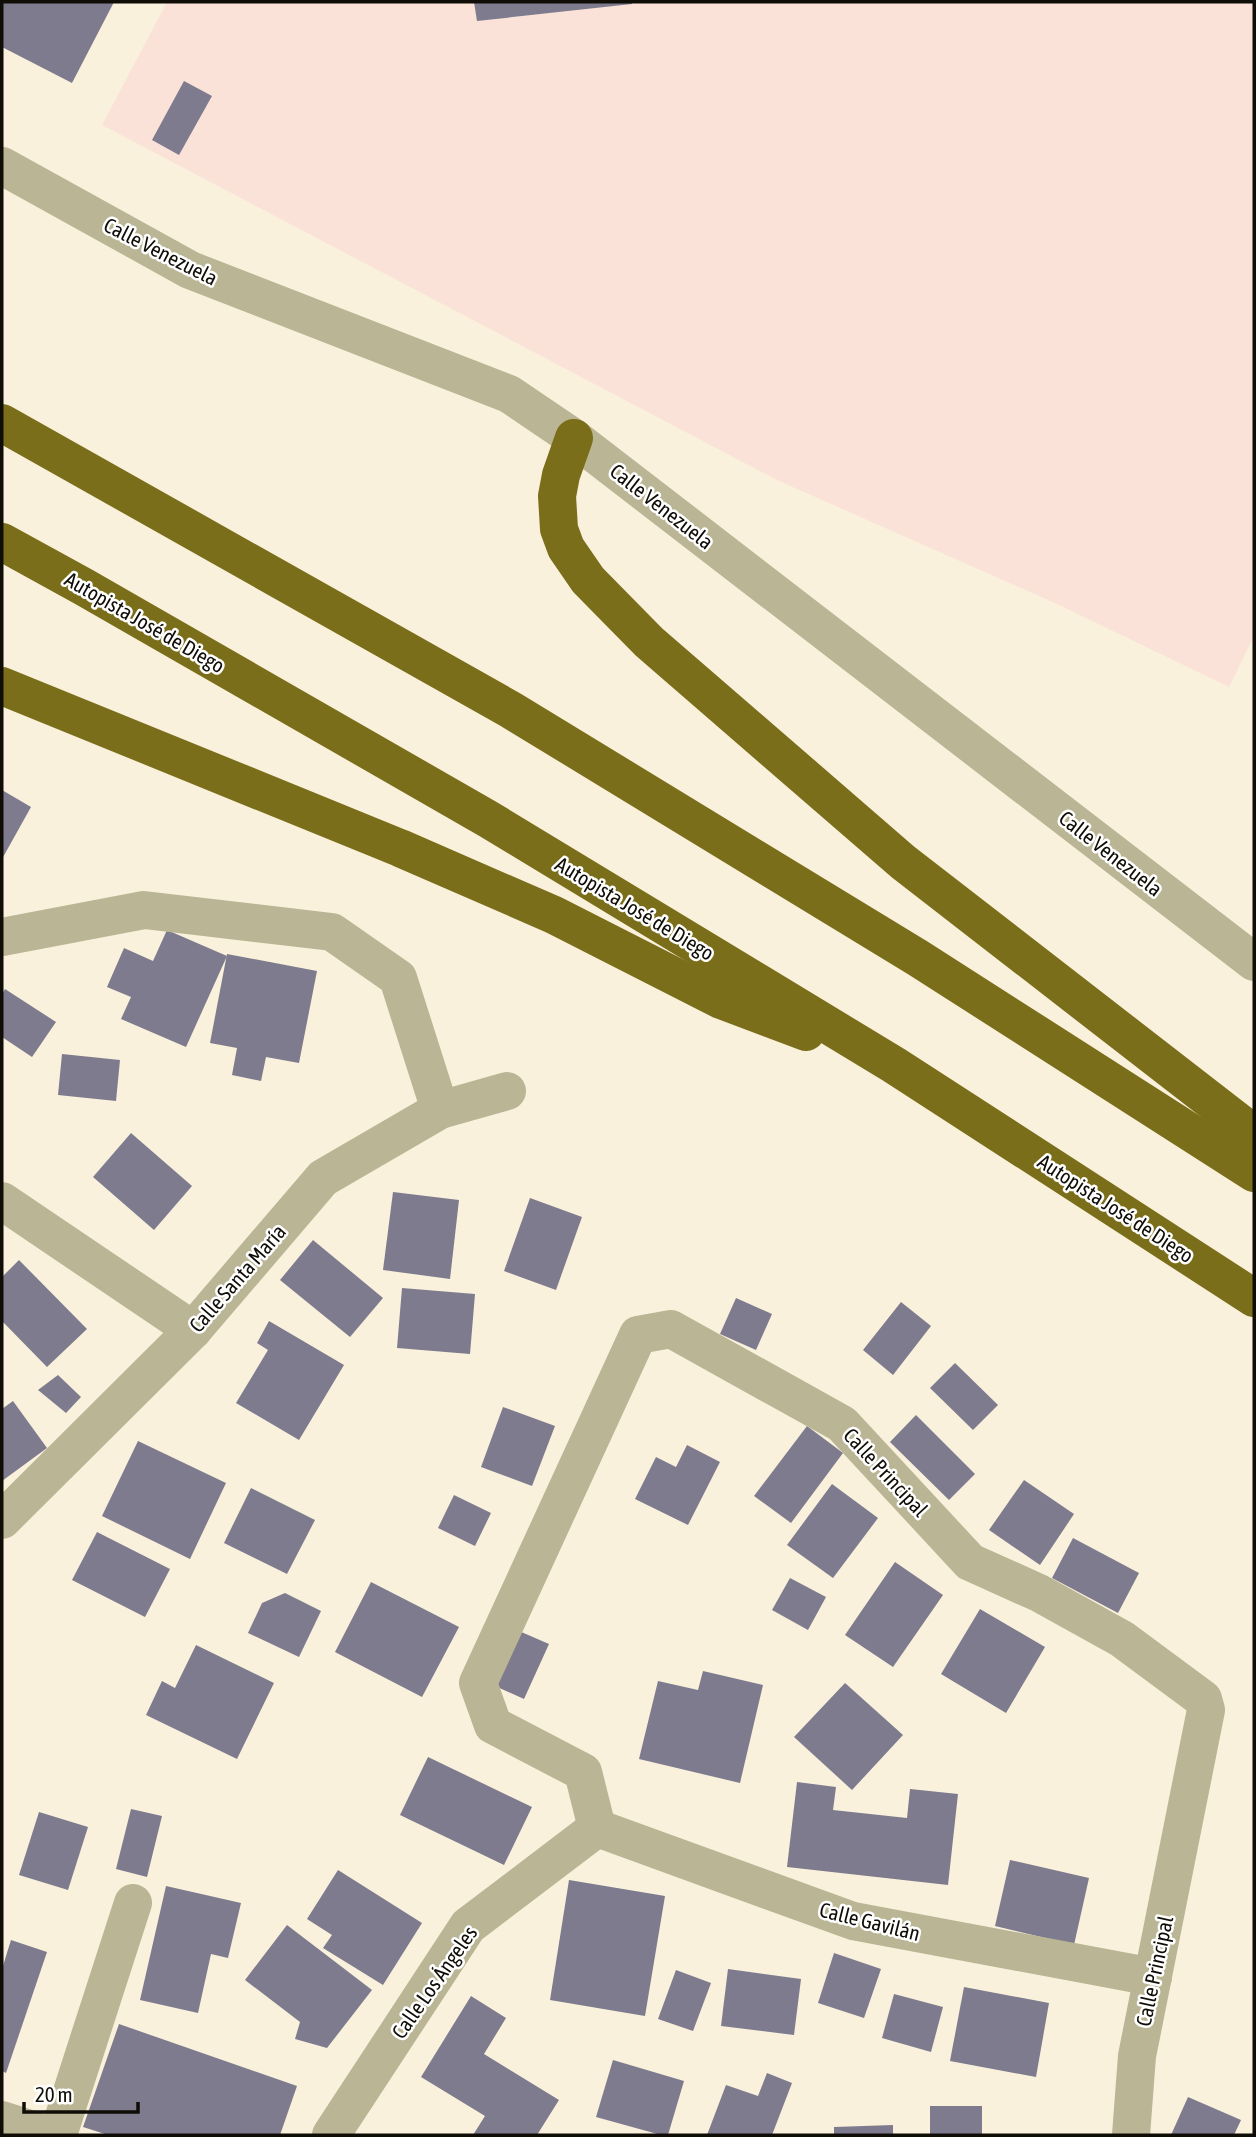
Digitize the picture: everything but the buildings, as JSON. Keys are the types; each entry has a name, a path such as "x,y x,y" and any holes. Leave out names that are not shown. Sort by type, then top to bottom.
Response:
{"highway":[{"path":"2,423 511,710 918,958 1254,1173"},
{"path":"574,438 557,496 559,528 566,548 588,580 649,642 903,862 1254,1134"},
{"name":"Autopista José de Diego","path":"2,542 488,819 894,1065 1254,1298"},
{"path":"2,686 387,842 554,915 721,1000 894,1065"}],"street":[{"name":"Calle Venezuela","path":"2,166 190,270 509,394 574,438 1254,962"},
{"path":"2,937 144,910 332,932 398,978 440,1110"},
{"name":"Calle Santa María","path":"2,1520 193,1330 323,1178 440,1110 507,1091"},
{"path":"2,1201 193,1330"},
{"name":"Calle Principal","path":"597,1828 583,1772 493,1725 478,1682 638,1335 671,1329 842,1424 970,1562 1039,1594 1122,1639 1203,1699 1206,1710 1137,2056 1131,2135"},
{"name":"Calle Gavilán","path":"597,1828 853,1922 1153,1977"},
{"name":"Calle Los Ángeles","path":"331,2135 468,1926 597,1828"},
{"path":"58,2135 133,1903"},
{"path":"2,2120 49,2135"}],"shaded area":[{"path":"167,2 1254,2 1254,636 1229,687 1057,604 777,480 102,125"}]}
